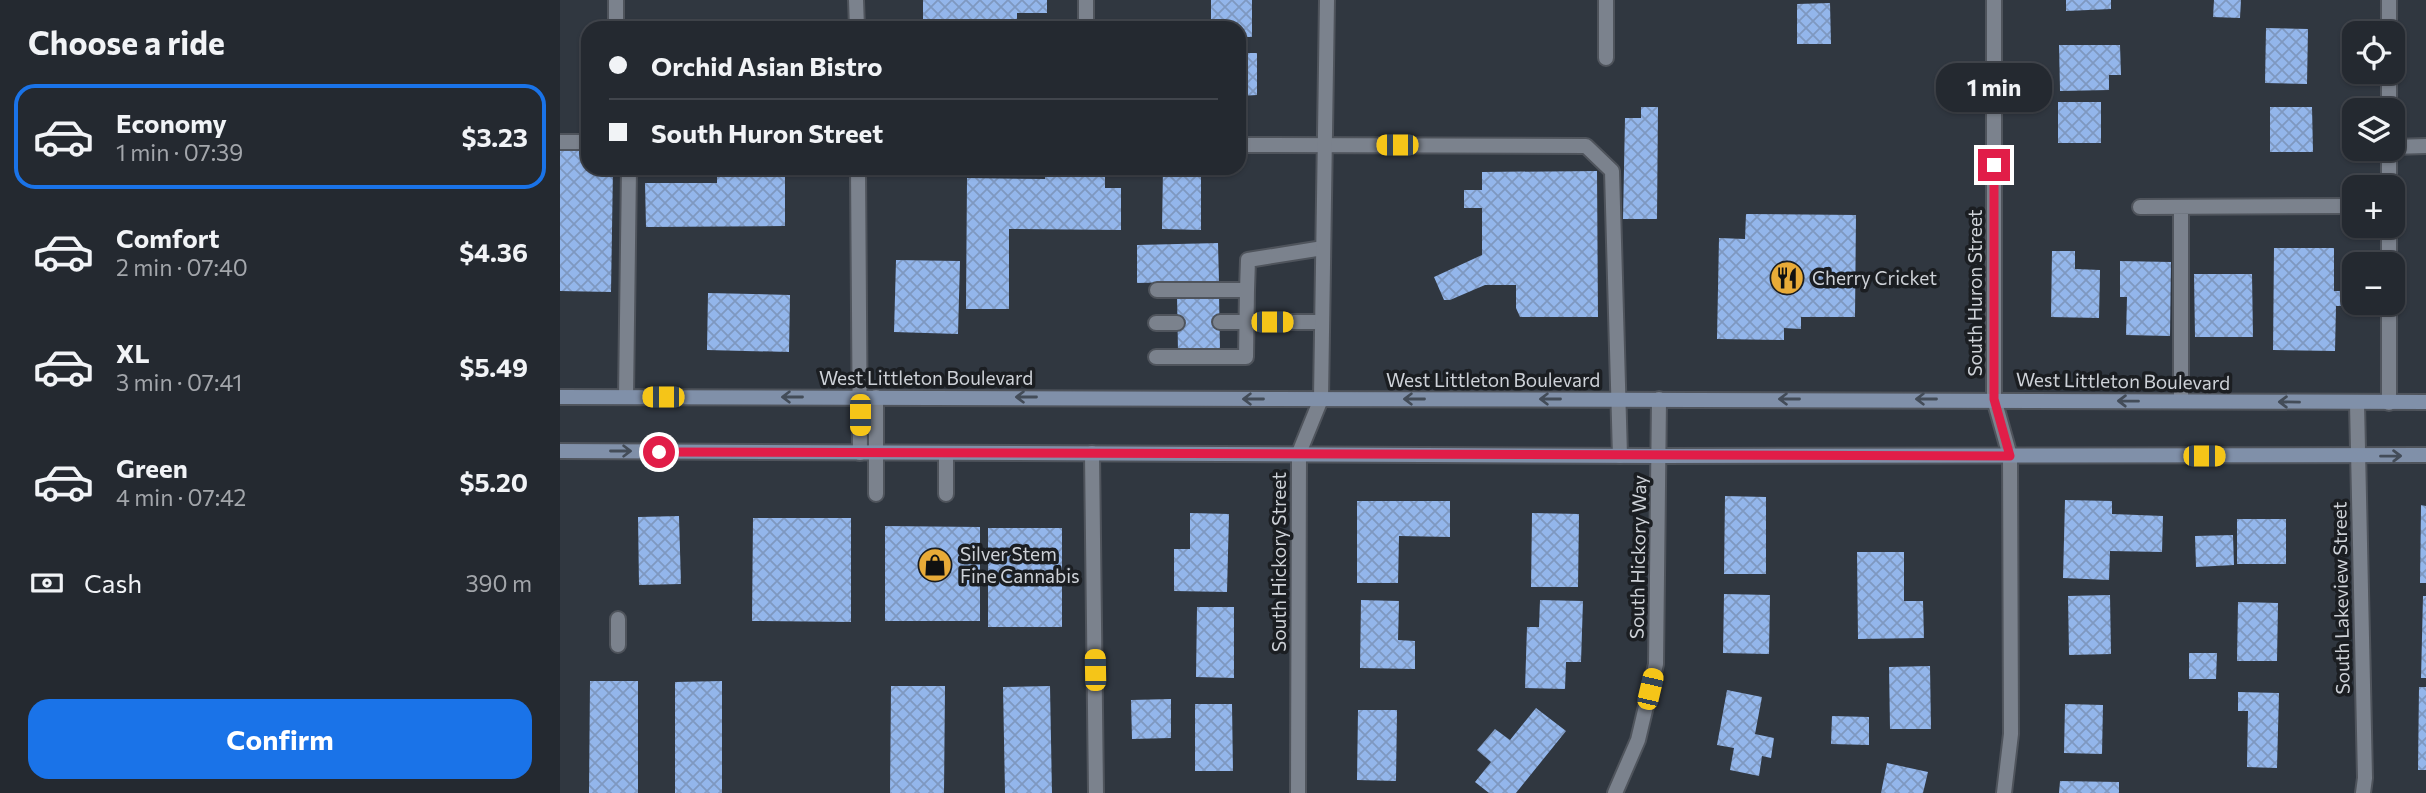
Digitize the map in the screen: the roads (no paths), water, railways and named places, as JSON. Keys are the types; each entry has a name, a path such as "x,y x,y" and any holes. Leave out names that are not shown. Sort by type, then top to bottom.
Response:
{"main road":[{"name":"West Littleton Boulevard","path":"560,397 2426,402"},
{"path":"560,451 1620,456 2426,455"}],"street":[{"path":"616,0 616,21"},
{"path":"856,0 856,21"},
{"path":"1086,0 1086,21"},
{"name":"South Hickory Street","path":"1298,793 1299,453 1321,399 1327,0"},
{"path":"1606,0 1606,58"},
{"name":"South Huron Street","path":"1994,0 1994,399 2010,456 2011,734 2004,793"},
{"path":"2389,0 2389,21"},
{"path":"560,142 581,142"},
{"path":"1246,145 1586,146 1612,171 1620,456"},
{"path":"2405,147 2426,146"},
{"path":"626,397 629,175"},
{"path":"858,175 860,453"},
{"path":"2140,207 2342,206"},
{"path":"2181,207 2181,401"},
{"path":"1156,357 1246,357 1248,260 1323,248"},
{"path":"1157,290 1247,290"},
{"path":"2389,315 2389,403"},
{"path":"1220,322 1322,322"},
{"path":"1156,323 1177,323"},
{"path":"876,397 876,494"},
{"name":"South Hickory Way","path":"1615,793 1638,740 1656,664 1659,399"},
{"name":"South Lakeview Street","path":"2357,403 2365,778 2363,793"},
{"path":"946,453 946,494"},
{"path":"1092,453 1096,793"},
{"path":"618,619 618,645"}],"place":[{"name":"Cherry Cricket","path":"1787,278"},
{"name":"Silver Stem Fine Cannabis","path":"935,565"}]}
